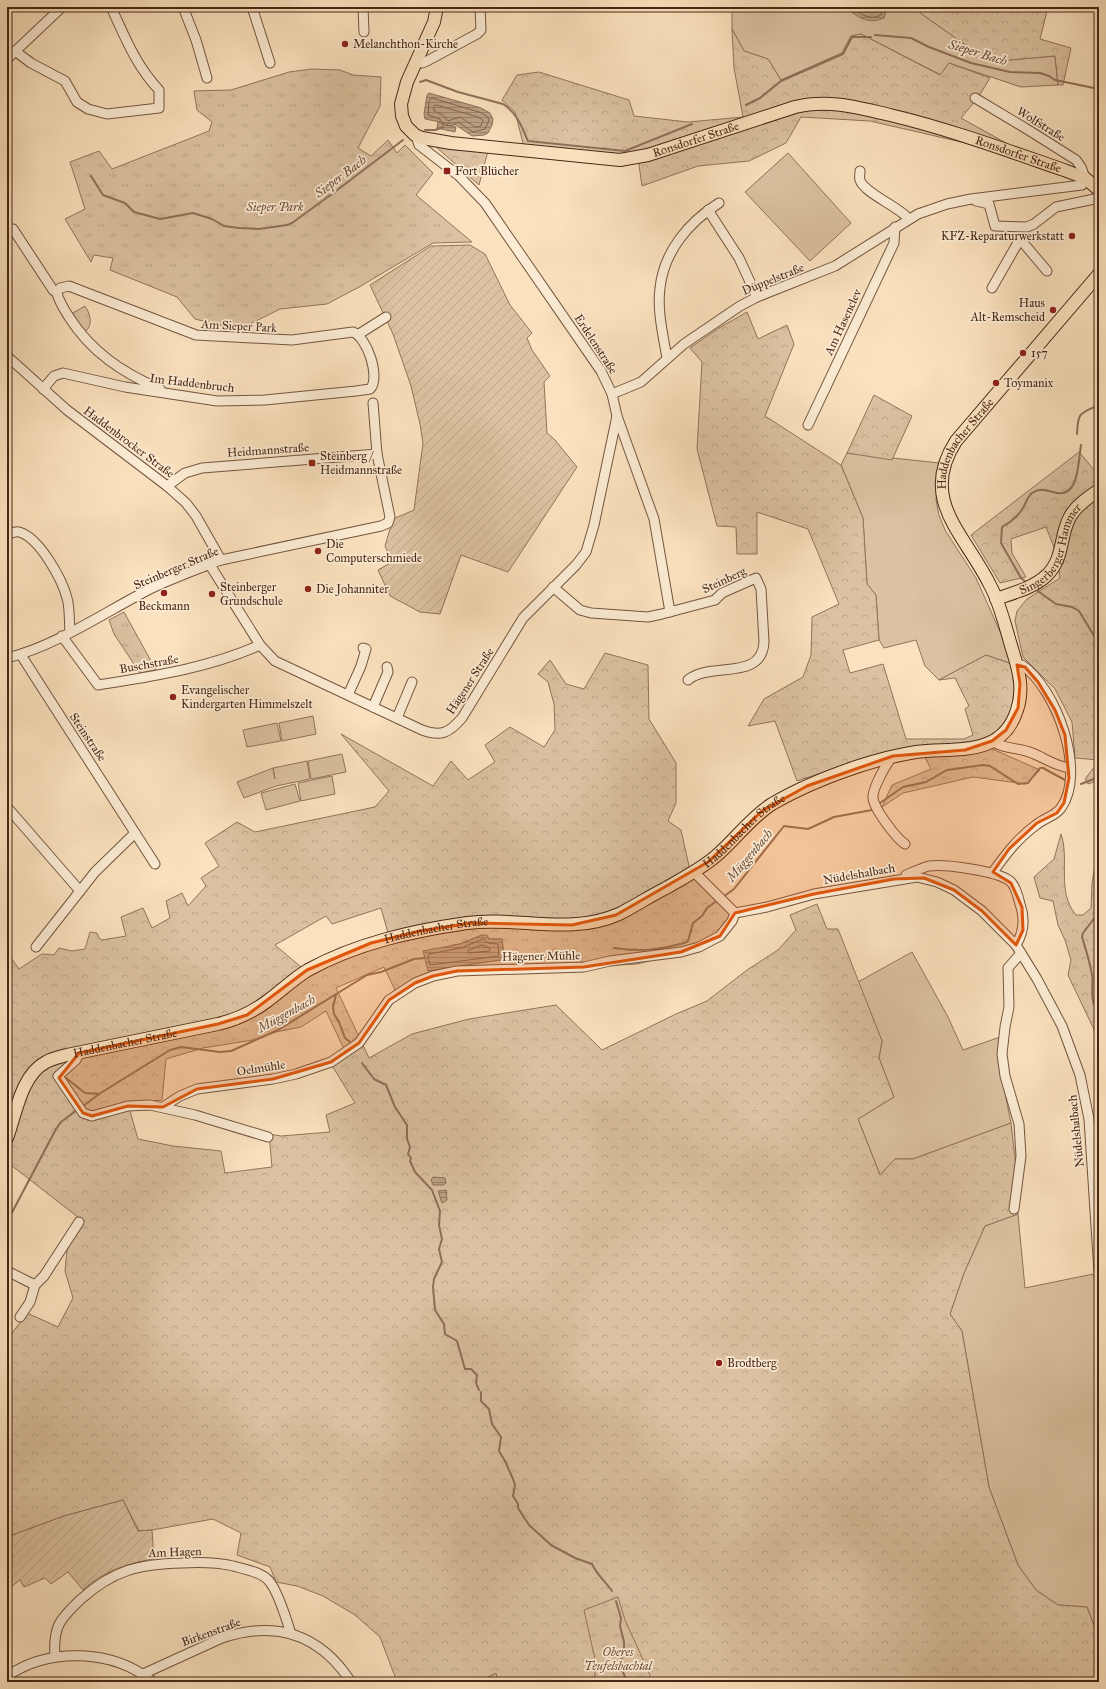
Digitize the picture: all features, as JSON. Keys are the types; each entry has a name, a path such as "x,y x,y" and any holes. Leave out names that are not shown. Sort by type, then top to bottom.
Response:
{"main road":[{"path":"416,136 406,126 401,111 404,90 434,22 438,7"},
{"name":"Ronsdorfer Straße","path":"416,136 428,140 451,143 620,160 642,156 795,107 828,103 854,106 929,124 1085,178 1098,186"},
{"name":"Haddenbacher Straße","path":"7,1138 26,1086 32,1075 47,1061 218,1024 241,1017 260,1007 308,970 344,954 385,939 472,922 562,925 589,923 620,913 693,872 718,854 754,818 782,799 831,776 893,756 928,751 965,750 978,747 992,741 1006,730 1018,708 1020,684 1017,665 996,599 986,577 946,511 941,485 946,459 963,432 1099,274"},
{"name":"Singerberger Hammer","path":"996,599 1032,585 1046,576 1057,562 1065,529 1073,513 1084,501 1099,490"}],"street":[{"path":"7,59 62,7"},
{"path":"15,51 65,81 77,102 88,110 107,114 159,108 160,92 136,62 111,7"},
{"path":"183,7 196,40 207,78"},
{"path":"252,7 270,62"},
{"path":"363,7 364,32"},
{"path":"416,61 422,63 427,61 477,34 481,30 480,7"},
{"name":"Wolfstraße","path":"975,98 1076,160 1081,167 1085,178"},
{"name":"Erdelenstraße","path":"416,136 419,145 459,176 485,203 597,364 612,394 616,416 654,518 670,612"},
{"path":"860,171 860,180 866,190 904,213 909,219"},
{"name":"Düppelstraße","path":"612,394 642,382 663,364 667,358 674,354 698,333 740,306 758,297 835,266 909,219 935,208 973,199 1082,185 1085,178"},
{"path":"973,199 976,202 989,204 995,226 1022,227 1034,224 1056,207 1099,198"},
{"path":"667,358 659,305 662,276 671,252 678,240 708,210 719,203"},
{"path":"708,210 743,264 758,297"},
{"name":"Am Hasenclev","path":"808,425 894,242 895,227"},
{"path":"992,288 1020,240 1022,227"},
{"path":"14,229 53,290 57,292 59,300 70,320 82,336 96,350 126,373 172,394"},
{"path":"1020,240 1047,271"},
{"name":"Am Sieper Park","path":"57,292 60,288 69,286 196,335 276,340 309,338 348,332 359,334"},
{"path":"359,334 386,317"},
{"name":"Im Haddenbruch","path":"43,388 54,376 63,373 125,387 217,401 245,401 370,389 374,382 370,356 365,342 359,334"},
{"name":"Haddenbrocker Straße","path":"7,356 92,431 167,486 194,512 222,560"},
{"path":"372,403 377,454"},
{"name":"Hägener Straße","path":"210,564 260,645 268,655 283,666 432,734 442,733 450,729 467,710 523,618 576,565 590,543 616,416"},
{"name":"Heidmannstraße","path":"167,486 185,473 202,468 377,454"},
{"name":"Steinberger Straße","path":"7,658 21,655 66,634 152,589 210,564 222,560 387,524 390,517 377,454"},
{"path":"7,535 15,532 26,535 38,547 52,566 68,599 66,634"},
{"name":"Steinberg","path":"553,587 576,608 591,613 648,617 715,600 722,592 756,578 761,588 764,642 764,650 759,659 748,666 706,672 693,676 688,680"},
{"name":"Buschstraße","path":"66,634 98,684 149,677 211,664 260,645"},
{"path":"348,695 361,666 366,649 363,648"},
{"name":"Steinstraße","path":"21,655 155,864"},
{"path":"993,872 1012,846 1037,823 1053,815 1062,806 1068,789 1070,768 1067,742 1055,710 1032,674 1022,665 1017,665"},
{"path":"372,707 388,672 387,667"},
{"path":"397,718 412,682"},
{"path":"992,741 1006,748 1031,752 1060,767 1070,768"},
{"path":"893,756 888,760 874,791 873,799 877,810 899,840 905,844"},
{"path":"7,807 80,891"},
{"path":"36,947 95,872 136,833"},
{"path":"894,879 933,866 993,872 1012,882 1022,907 1023,930 1018,949 1008,968 1009,1007 1002,1047 1006,1076 1019,1124 1021,1156 1014,1209"},
{"path":"693,872 732,911"},
{"name":"Nüdelshalbach","path":"732,911 767,907 814,894 894,879 917,877 924,878 954,890 982,911 1018,949 1054,1009 1075,1059 1085,1093 1089,1119 1099,1272"},
{"name":"Hägener Mühle","path":"359,1042 389,1000 415,983 433,976 457,971 584,967 610,961 681,952 699,947 720,936 732,921 732,911"},
{"name":"Oelmühle","path":"163,1107 180,1096 197,1089 273,1079 321,1066 342,1055 359,1042"},
{"path":"79,1053 76,1060 58,1076 61,1083 75,1099 83,1113 92,1116 128,1106 150,1105 163,1107 268,1137"},
{"path":"20,1317 30,1302 35,1285 44,1276 79,1222"},
{"path":"7,1271 35,1285"},
{"name":"Am Hagen","path":"54,1657 56,1629 63,1616 100,1582 120,1572 152,1564 215,1563 246,1569 263,1576 271,1584 291,1634"},
{"name":"Birkenstraße","path":"143,1674 235,1634 263,1631 291,1634 311,1641 326,1651 340,1665 351,1682"},
{"path":"7,1676 33,1663 54,1657 85,1656 109,1659 143,1674 153,1682"}],"highlighted area":[{"path":"1017,665 1025,667 1038,682 1055,710 1065,735 1069,778 1064,803 1057,813 1037,823 1009,849 993,872 1011,883 1022,907 1023,930 1016,945 982,911 954,890 924,878 894,879 814,894 735,913 720,936 681,952 584,967 457,971 433,976 415,983 389,1000 359,1043 331,1062 273,1079 197,1089 163,1107 128,1106 92,1116 83,1113 59,1078 79,1053 218,1024 247,1015 307,970 371,943 420,931 472,923 572,925 616,915 708,862 762,811 807,786 893,756 965,750 992,741 1006,730 1018,708 1020,684"}],"green space":[{"path":"732,7 919,7 919,12 971,49 998,61 1055,56 1058,85 1021,87 949,63 941,75 861,34 851,36 842,53 781,80 768,59 744,51 732,29"},
{"path":"919,7 1048,7 1040,39 1071,48 1063,85 1058,85 1055,56 998,61 971,49 919,12"},
{"path":"732,29 744,51 768,59 781,80 842,53 851,36 861,34 940,75 949,63 990,78 979,96 961,118 1015,148 983,147 870,121 801,117 786,143 749,161 698,166 642,186 638,158 524,147 515,112 502,100 517,75 539,72 629,100 634,116 688,122 743,117 734,68"},
{"name":"Sieper Park","path":"312,69 340,70 353,75 381,77 380,106 358,148 371,156 388,140 397,153 405,145 433,173 416,195 472,242 433,243 361,286 327,304 280,309 248,325 223,326 195,319 177,297 110,270 113,258 94,255 91,262 65,219 85,209 70,162 99,151 112,169 209,131 212,122 197,110 194,91 231,90 289,72"},
{"path":"435,146 488,151 479,185"},
{"path":"788,153 851,223 810,261 745,192"},
{"path":"470,245 485,254 510,305 532,333 527,338 532,350 550,376 544,382 547,433 555,440 577,467 508,572 461,555 440,614 420,612 390,596 378,570 392,562 385,546 393,519 414,510 423,443 411,386 393,334 370,285 431,246"},
{"path":"85,306 89,313 90,323 85,332 71,314"},
{"path":"747,312 758,339 787,325 794,344 765,416 841,465 863,518 867,584 876,595 879,640 843,650 850,673 883,664 906,739 964,739 973,735 965,709 969,706 955,678 939,680 986,655 1015,665 1019,684 1009,722 981,744 1040,770 1026,784 973,777 903,793 882,807 892,785 931,769 920,748 869,757 797,781 775,721 748,726 764,699 803,677 811,655 812,617 839,604 808,529 757,512 757,554 737,554 736,527 717,526 697,449 702,362 690,348 719,328"},
{"path":"874,395 912,416 892,460 847,453"},
{"path":"1079,452 1095,471 1099,469 1099,760 1075,758 1072,722 1055,689 1023,657 1015,621 1017,611 1027,599 1060,578 1056,552 1046,527 1011,539 1012,553 1026,577 1000,583 971,535"},
{"path":"847,453 939,463 936,500 939,515 945,530 976,578 1015,665 986,655 939,680 925,666 916,640 884,648 879,640 876,595 867,584 863,518 841,465"},
{"path":"124,612 156,670 140,673 114,634 109,620"},
{"path":"605,653 648,665 649,719 676,763 676,803 668,821 681,830 691,875 734,914 719,935 688,951 637,964 452,973 396,992 384,967 336,988 369,1058 412,1034 469,1019 556,1005 602,1050 676,1014 707,1001 747,970 778,950 796,930 790,915 817,904 827,929 838,929 882,1041 879,1058 894,1097 858,1119 880,1175 895,1159 913,1159 1011,1123 1016,1167 1018,1214 985,1226 964,1273 950,1314 962,1331 989,1487 1018,1565 1036,1590 1058,1605 1087,1607 1099,1639 1099,1682 498,1682 496,1673 478,1682 397,1682 380,1637 355,1615 323,1596 297,1586 276,1582 270,1567 237,1555 241,1533 213,1519 139,1531 123,1500 64,1516 7,1537 7,1340 27,1313 58,1327 73,1298 65,1271 67,1250 83,1221 7,1162 7,952 19,969 42,954 54,955 59,948 72,951 85,949 90,932 97,933 99,938 102,940 126,936 121,917 143,908 152,928 170,918 166,901 182,893 188,906 206,886 201,878 219,866 205,843 237,822 255,832 375,807 389,791 341,734 433,786 451,761 468,780 495,762 485,745 510,727 544,747 555,730 554,704 548,682 538,674 550,660 566,684 584,689","holes":["381,908 388,933 301,967 275,945 326,916 332,924","482,935 489,939 502,939 504,957 503,960 456,965 452,945 460,944","326,1011 344,1049 328,1059 355,1103 326,1115 330,1132 281,1136 269,1134 272,1167 225,1173 221,1151 173,1146 138,1139 130,1111 131,1103 162,1100 166,1059 203,1048 253,1040 276,1032 301,1027"]},
{"path":"313,716 316,734 282,741 279,723"},
{"path":"277,723 281,741 247,747 243,730"},
{"path":"342,754 346,772 311,779 308,761"},
{"path":"307,761 310,779 276,786 244,798 237,782 273,768"},
{"path":"1099,761 1099,780 1088,784 1085,779"},
{"path":"332,776 335,794 301,801 298,783"},
{"path":"295,784 300,801 266,810 261,793"},
{"path":"1061,834 1064,854 1066,896 1076,915 1083,915 1091,908 1092,883 1099,843 1099,1040 1068,975 1071,960 1065,940 1058,925 1053,901 1040,898 1034,877 1054,859"},
{"path":"912,952 948,1017 963,1050 1000,1037 998,1060 1011,1123 913,1159 895,1159 880,1175 858,1119 894,1097 879,1058 882,1041 858,982"},
{"path":"1018,1214 1025,1288 1093,1274 1099,1296 1099,1639 1087,1607 1058,1605 1036,1590 1018,1565 989,1487 962,1331 950,1314 964,1273 985,1226"},
{"path":"123,1500 138,1531 152,1530 154,1559 134,1563 116,1569 98,1578 83,1590 68,1572 51,1584 45,1578 24,1587 20,1580 7,1590 7,1537 64,1516"},
{"name":"Oberes Teufelsbachtal","path":"618,1597 625,1620 650,1675 648,1682 594,1682 596,1664 584,1610"},
{"path":"497,1673 498,1682 478,1682"}],"water":[{"path":"846,7 887,7 884,18 873,21 858,17"},
{"path":"429,93 481,108 490,113 493,119 488,133 484,135 472,136 456,125 425,119 424,114 427,95"},
{"path":"438,122 456,127 455,132 437,128"},
{"path":"482,935 487,935 489,939 502,939 504,957 506,959 428,971 423,951 460,944"},
{"path":"433,1177 445,1178 446,1183 443,1185 433,1185 431,1180"},
{"path":"446,1190 447,1200 442,1203 438,1191"}],"waterway":[{"name":"Sieper Bach","path":"875,35 911,38 929,47 971,63 1010,72 1040,73 1055,80 1099,89"},
{"name":"Sieper Bach","path":"746,105 760,98 781,81 843,54 852,37 871,37"},
{"name":"Sieper Bach","path":"420,82 426,80 458,92 503,104 515,116 528,141 625,151 692,124"},
{"name":"Sieper Bach","path":"425,130 435,130 443,127"},
{"name":"Sieper Bach","path":"91,176 103,195 125,203 134,212 160,219 193,213 212,219 224,226 259,229 292,223 403,140"},
{"path":"1077,434 1078,421 1081,415 1087,410 1099,405"},
{"path":"1027,583 1021,578 1001,543 1002,527 1019,514 1029,497 1035,491 1045,490 1062,493 1068,491 1076,479 1081,445"},
{"path":"1035,589 1056,604 1072,607 1079,611 1099,644"},
{"name":"Müggenbach","path":"880,803 903,787 926,782 947,770 983,765 990,766 1018,784 1028,783 1040,768 1043,768 1065,780"},
{"name":"Müggenbach","path":"1081,784 1099,777"},
{"name":"Müggenbach","path":"723,897 734,889 784,826 808,829 834,817 872,810"},
{"path":"1099,853 1097,869 1099,877"},
{"name":"Müggenbach","path":"614,948 649,950 684,943 688,941 693,923 702,916 707,908 718,900"},
{"path":"1099,912 1083,933 1082,937 1092,975 1092,998 1099,1011"},
{"name":"Müggenbach","path":"82,1107 99,1094 170,1050 181,1047 220,1052 231,1051 278,1030 367,975 381,972 414,959 424,958"},
{"path":"336,995 333,1007 334,1014 339,1022 345,1038 350,1042"},
{"path":"362,1063 374,1079 386,1085 395,1107 407,1125 407,1139 410,1147 408,1154 411,1158 410,1161 415,1172 432,1190 440,1211 439,1225 442,1239 439,1249 442,1262 434,1279 433,1287 435,1310 444,1324 445,1334 457,1341 465,1369 471,1369 477,1375 476,1383 479,1390"},
{"path":"66,1078 85,1093 99,1094"},
{"name":"Müggenbach","path":"7,1222 56,1129 61,1122 77,1110"},
{"path":"481,1392 481,1401 489,1409 492,1424 501,1437 499,1451 515,1485 513,1496 518,1504 518,1508 529,1525 551,1545 575,1558 592,1564 612,1591"},
{"path":"616,1601 621,1618 620,1626 624,1642 624,1651 620,1665 625,1677 624,1682"}],"place":[{"name":"Melanchthon-Kirche","path":"345,44"},
{"name":"Fort Blücher","path":"447,171"},
{"name":"KFZ-Reparaturwerkstatt","path":"1072,236"},
{"name":"Haus Alt-Remscheid","path":"1053,310"},
{"name":"157","path":"1023,353"},
{"name":"Toymanix","path":"996,383"},
{"name":"Steinberg / Heidmannstraße","path":"312,463"},
{"name":"Die Computerschmiede","path":"318,551"},
{"name":"Die Johanniter","path":"308,589"},
{"name":"Beckmann","path":"164,593"},
{"name":"Steinberger Grundschule","path":"212,594"},
{"name":"Evangelischer Kindergarten Himmelszelt","path":"173,697"},
{"name":"Brodtberg","path":"719,1363"}]}
